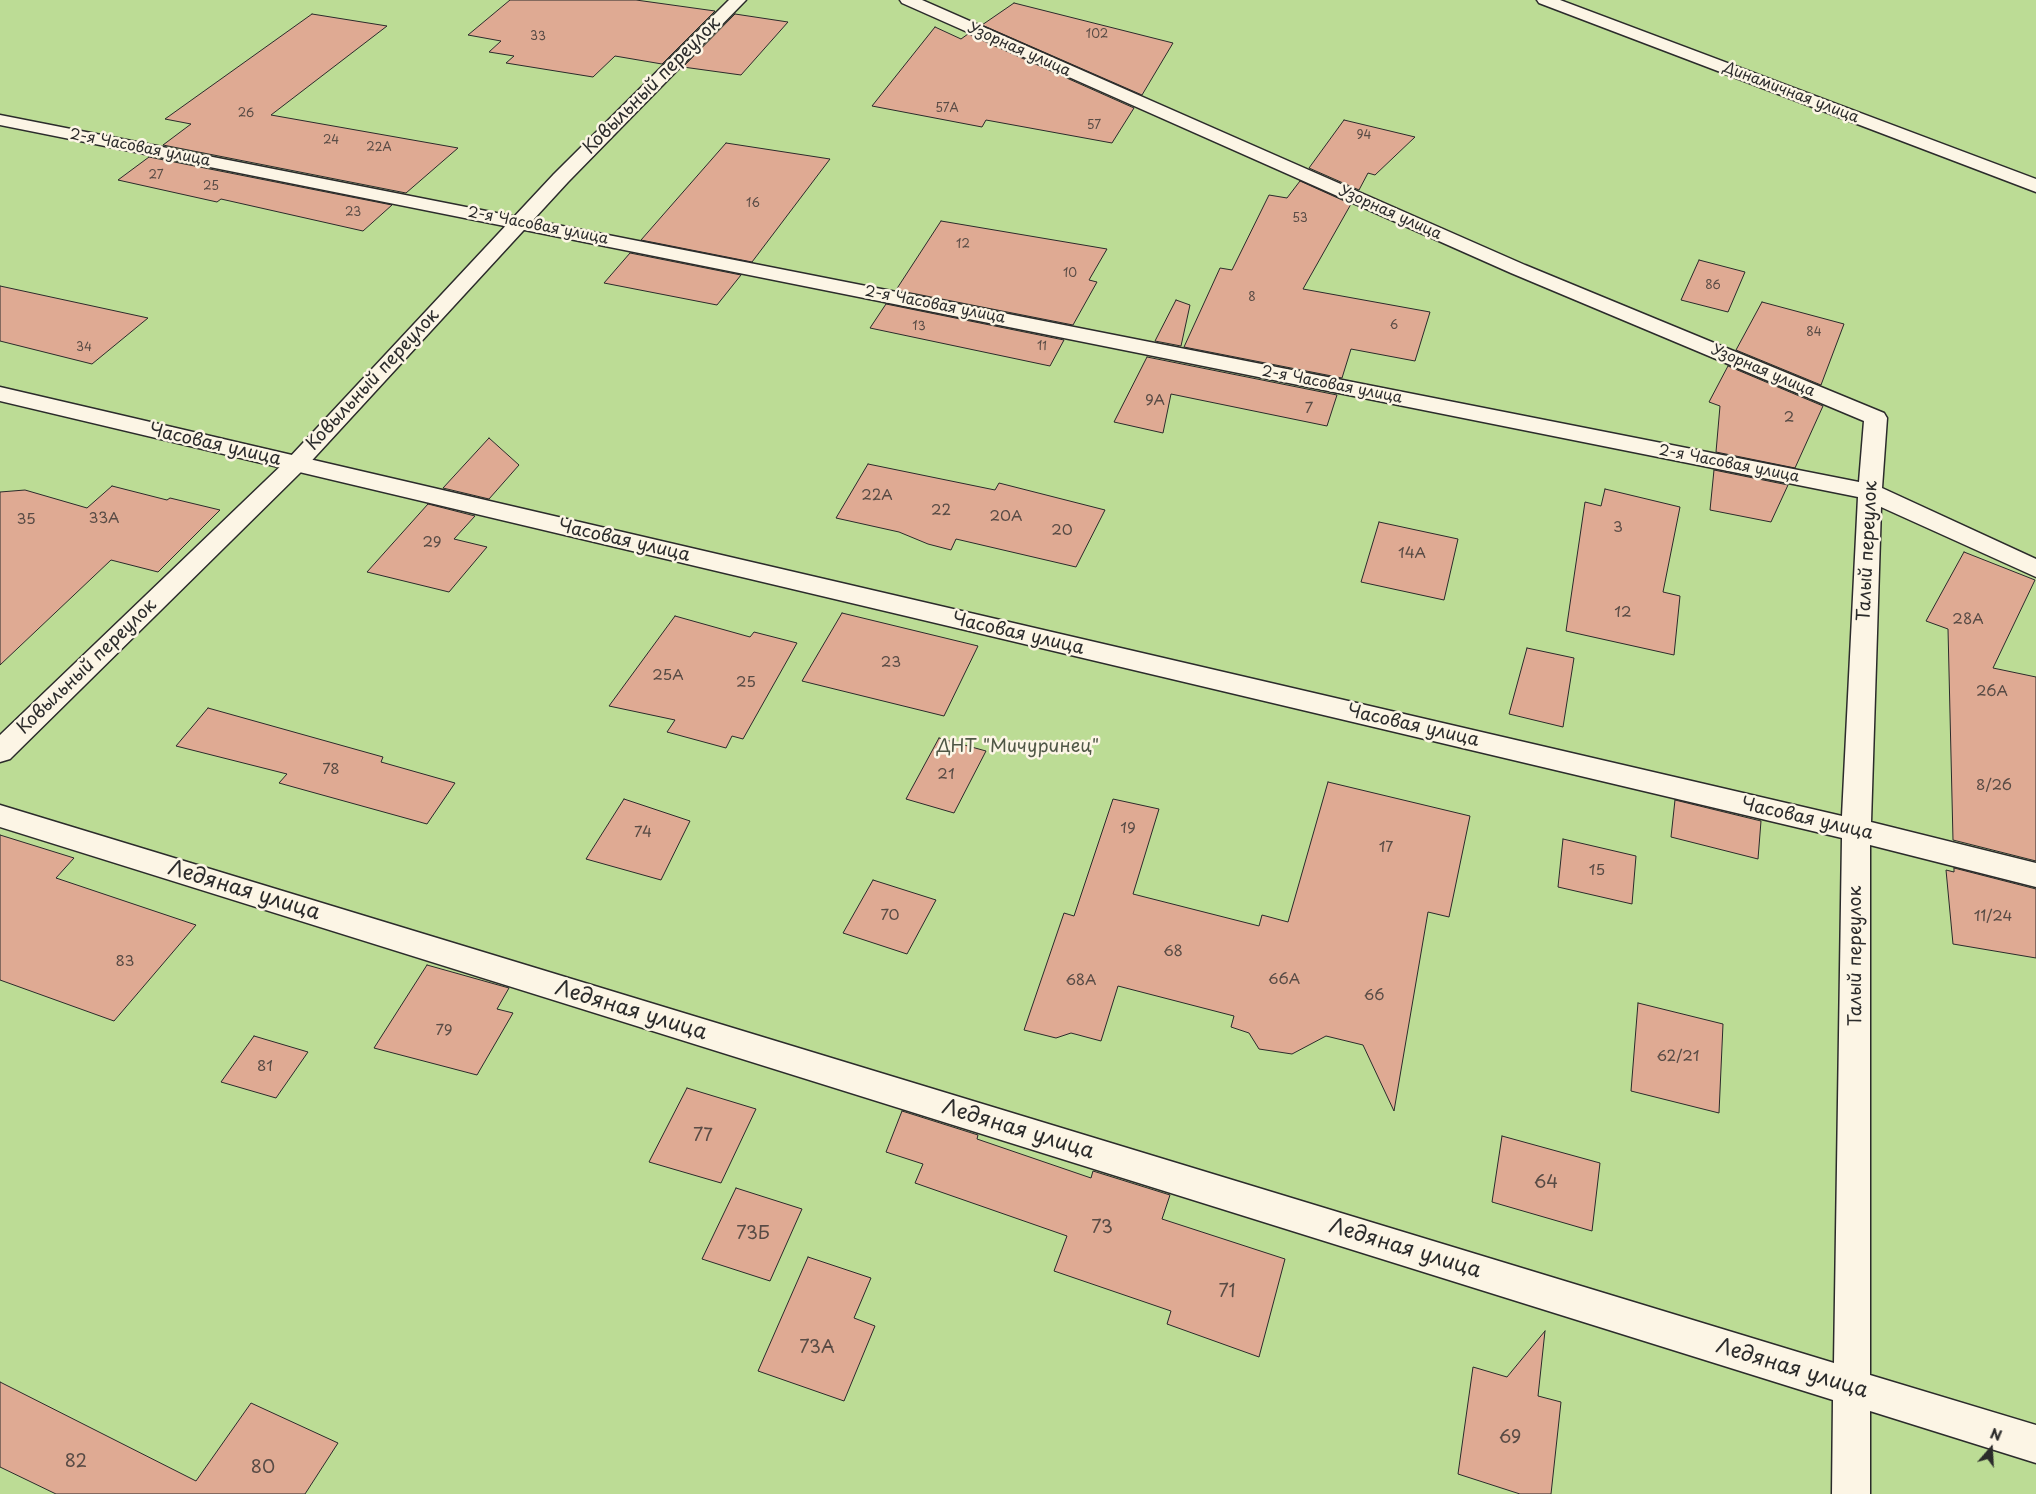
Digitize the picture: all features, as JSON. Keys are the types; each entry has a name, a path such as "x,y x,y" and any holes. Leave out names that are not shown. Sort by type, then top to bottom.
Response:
{"street":[{"name":"Ковыльный переулок","path":"0,752 296,464 519,222 738,0"},
{"name":"Узорная улица","path":"908,0 1518,269 1876,418"},
{"name":"Динамичная улица","path":"1545,0 2036,186"},
{"name":"2-я Часовая улица","path":"0,120 1870,492"},
{"name":"Часовая улица","path":"0,394 1856,830 2036,876"},
{"name":"Талый переулок","path":"1851,1494 1856,830 1870,492 1876,418"},
{"path":"1870,492 2036,569"},
{"name":"Ледяная улица","path":"0,816 2036,1444"}],"green space":[{"name":"ДНТ \"Мичуринец\"","path":"0,0 2036,0 2036,1494 0,1494"}],"building":[{"path":"510,0 636,0 715,11 662,64 615,56 593,77 506,63 514,56 489,52 501,41 468,35"},
{"path":"1014,3 1173,43 1142,95 982,25"},
{"path":"312,14 387,26 271,115 458,148 406,193 163,145 191,124 165,119"},
{"path":"735,14 788,22 741,75 683,67"},
{"path":"935,27 961,39 968,34 1134,108 1112,143 986,120 982,127 872,106"},
{"path":"1344,120 1415,137 1375,175 1368,173 1359,190 1309,168"},
{"path":"726,143 830,159 752,262 641,240"},
{"path":"149,157 392,205 363,231 221,199 217,202 118,180"},
{"path":"1300,181 1351,204 1303,289 1430,312 1415,361 1351,349 1342,378 1184,347 1220,268 1232,270 1269,195 1287,198"},
{"path":"941,221 1107,249 1089,280 1097,282 1073,325 896,290"},
{"path":"630,253 741,275 717,305 604,283"},
{"path":"1699,260 1745,272 1728,312 1681,300"},
{"path":"0,286 148,318 92,364 0,341"},
{"path":"1176,300 1190,305 1181,346 1155,341"},
{"path":"1762,302 1844,324 1821,385 1736,350"},
{"path":"886,304 1064,340 1050,366 870,328"},
{"path":"1147,357 1337,395 1327,426 1171,394 1163,433 1114,422"},
{"path":"1728,366 1823,406 1795,468 1716,452 1720,406 1709,402"},
{"path":"489,438 519,465 489,499 443,488"},
{"path":"868,464 995,490 999,483 1105,510 1076,567 956,539 951,550 928,544 899,532 836,518"},
{"path":"1714,470 1788,485 1771,522 1710,510"},
{"path":"112,486 167,500 170,498 220,510 158,572 111,560 0,665 0,492 25,490 87,508"},
{"path":"1605,489 1680,507 1663,592 1680,596 1674,655 1566,631 1585,502 1601,506"},
{"path":"428,504 475,516 454,539 487,547 449,592 367,572"},
{"path":"1379,522 1458,539 1444,600 1361,582"},
{"path":"1964,552 2035,580 1993,668 2036,677 2036,861 1953,840 1948,629 1926,621"},
{"path":"842,613 978,646 944,716 802,681"},
{"path":"675,616 750,637 754,632 797,643 743,739 732,736 726,748 667,732 675,720 609,706"},
{"path":"1527,648 1574,658 1563,727 1509,714"},
{"path":"208,708 383,757 381,762 455,783 427,824 279,783 287,774 176,746"},
{"path":"939,738 986,751 954,813 906,799"},
{"path":"1328,782 1470,816 1449,917 1428,912 1394,1111 1363,1045 1326,1036 1292,1054 1259,1049 1249,1033 1231,1027 1234,1016 1118,986 1101,1041 1071,1033 1056,1038 1024,1030 1064,913 1074,916 1113,799 1159,809 1133,894 1259,926 1262,915 1288,922"},
{"path":"624,799 690,821 661,880 586,859"},
{"path":"1675,800 1761,821 1758,859 1671,837"},
{"path":"0,835 74,858 56,878 196,925 114,1021 0,980"},
{"path":"1563,839 1636,856 1632,904 1558,887"},
{"path":"1954,868 2036,889 2036,958 1953,944 1946,870 1954,872"},
{"path":"873,880 936,900 907,954 843,933"},
{"path":"427,965 509,988 497,1009 513,1013 477,1075 374,1048"},
{"path":"1638,1003 1723,1024 1719,1113 1631,1091"},
{"path":"254,1036 308,1052 276,1098 221,1082"},
{"path":"687,1088 756,1109 721,1183 649,1162"},
{"path":"902,1111 978,1135 977,1139 1091,1178 1093,1171 1170,1195 1162,1219 1285,1259 1259,1357 1167,1324 1171,1311 1054,1271 1067,1236 915,1183 923,1164 886,1152"},
{"path":"1502,1136 1600,1163 1592,1231 1492,1202"},
{"path":"736,1188 802,1209 770,1281 702,1259"},
{"path":"808,1257 871,1278 854,1318 875,1326 844,1401 758,1371"},
{"path":"1545,1331 1538,1396 1561,1402 1551,1494 1520,1494 1458,1474 1473,1367 1507,1377"},
{"path":"0,1382 196,1481 251,1403 338,1443 305,1494 56,1494 0,1467"}]}
